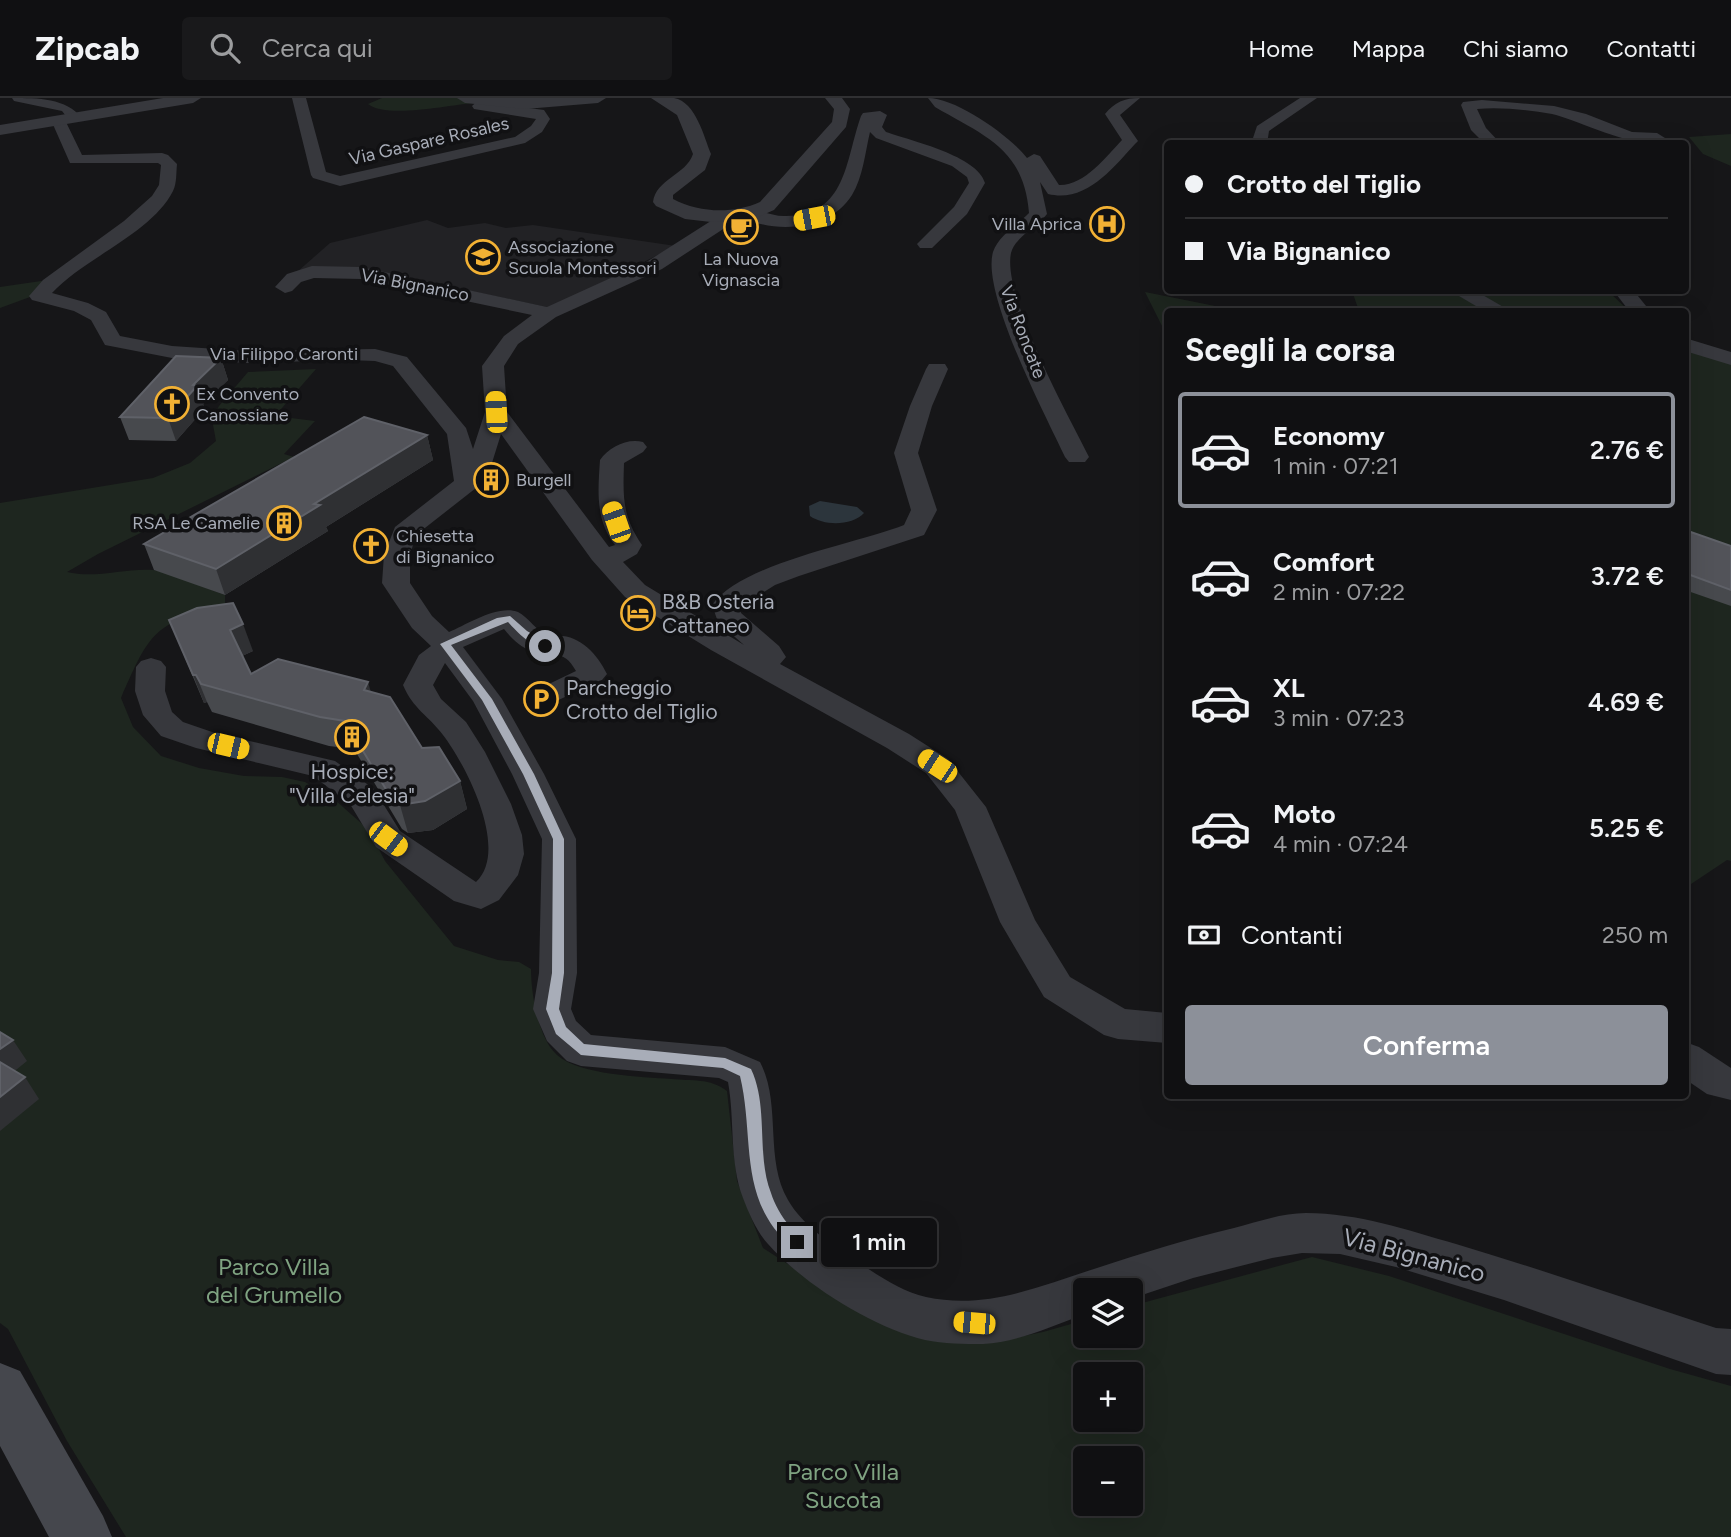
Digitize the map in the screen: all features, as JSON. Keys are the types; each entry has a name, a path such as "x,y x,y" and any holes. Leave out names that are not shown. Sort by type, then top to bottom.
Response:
{"main road":[{"path":"0,1391 82,1537"}],"street":[{"path":"19,98 67,108 67,119"},
{"path":"0,130 193,98"},
{"name":"Via Gaspare Rosales","path":"299,98 319,175 340,181 520,140 537,129 544,120 539,113 479,106 486,101"},
{"path":"465,98 547,104 598,98"},
{"path":"659,98 680,107 686,113 702,154 698,166 664,193 663,202 685,214 740,215 775,222 820,216 834,208 845,195 860,135 868,116 880,115 874,127 881,135 958,163 975,176 977,183 961,210 926,244"},
{"path":"833,98 842,109 840,123 767,206 740,215 645,270 549,313 511,340 494,366 496,412 479,466 467,483 404,532 397,555 396,583 422,622 447,646 487,699 528,774 559,839 558,973 552,1009 561,1030 581,1049 725,1063 746,1073 751,1092 756,1165 764,1196 783,1230 839,1274 878,1297 922,1318 974,1323 1030,1314 1073,1298"},
{"name":"Via Roncate","path":"934,98 1019,154 1035,183 1038,214 1015,232 1006,243 1001,255 1000,270 1021,334 1077,457"},
{"path":"942,98 946,103 1004,134 1030,153 1052,188 1059,191 1084,184 1130,141 1112,114 1133,98"},
{"path":"1260,140 1262,129 1310,98"},
{"path":"1490,140 1479,130 1468,105 1488,103 1582,117 1639,140 1657,138"},
{"name":"Via Filippo Caronti","path":"67,119 76,160 148,157 162,159 169,164 165,192 133,221 50,284 39,296 81,307 99,316 111,341 140,348 247,358 375,355 400,361 458,433 467,483"},
{"name":"Via Bignanico","path":"285,287 294,278 312,272 361,273 549,313"},
{"path":"1466,294 1494,308"},
{"path":"1625,294 1638,308"},
{"path":"1689,345 1731,359"},
{"path":"751,661 764,663 771,657 728,616 726,605 741,591 789,571 884,544 915,530 923,510 906,453 921,406 937,369"},
{"path":"496,412 601,554 635,591 751,661 898,740 937,766 970,807 1018,922 1057,986 1118,1024 1164,1028"},
{"path":"601,554 615,556 629,545 622,538 610,505 612,460 635,447"},
{"path":"151,667 150,691 158,715 172,729 324,768 362,797 388,839 466,892 481,895 494,887 501,875 508,846 487,784 454,728 426,704 418,685 429,661 447,646 501,620 510,619 524,633 545,646 565,645 574,650 589,666 592,674 541,699"},
{"path":"1689,1061 1721,1082 1731,1084"},
{"name":"Via Bignanico","path":"1130,1278 1193,1258 1272,1238 1303,1233 1340,1234 1396,1247 1504,1279 1716,1351 1731,1352"}],"shaded area":[{"name":"Associazione Scuola Montessori","path":"427,220 448,228 485,223 506,228 533,225 676,246 551,308 368,269 297,272 330,243"},
{"path":"820,501 857,507 864,513 845,522 823,522 810,516 809,506"}],"green space":[{"path":"382,98 459,98 474,103 403,111 377,108 368,104"},
{"path":"1731,134 1731,166 1703,154 1689,137"},
{"path":"48,280 30,297 0,308 0,287"},
{"path":"1145,292 1227,308 1164,308 1164,330"},
{"path":"1353,294 1611,294 1626,308 1358,308"},
{"path":"1689,344 1731,355 1731,861 1727,860 1689,885"},
{"path":"316,369 275,416 315,421 284,454 294,457 67,572 99,574 132,570 161,571 225,595 225,604 168,625 148,644 121,698 133,727 161,756 199,768 305,782 335,800 369,830 385,861 454,946 498,960 519,962 531,969 532,990 540,1027 550,1047 567,1062 611,1074 707,1082 727,1091 737,1181 763,1248 825,1288 994,1342 1073,1323 1073,1348 1143,1348 1143,1303 1312,1257 1389,1276 1670,1369 1731,1386 1731,1537 126,1537 67,1441 8,1329 0,1323 0,503 153,478 190,463 216,441 212,419 219,406 248,372"}],"building":[{"path":"176,356 221,358 193,385 197,386 168,418 120,417"},
{"path":"364,417 427,435 314,504 320,505 216,569 144,544"},
{"path":"1689,531 1731,546 1731,590 1689,574"},
{"path":"233,603 243,624 230,630 251,674 278,659 368,682 364,690 390,697 422,748 439,747 460,781 425,801 400,805 393,801 345,721 320,717 201,684 196,675 193,675 169,620 197,608"},
{"path":"0,1032 13,1040 0,1049"},
{"path":"0,1062 25,1077 0,1097"}],"place":[{"name":"Villa Aprica","path":"1107,224"},
{"name":"La Nuova Vignascia","path":"741,227"},
{"name":"Associazione Scuola Montessori","path":"483,257"},
{"name":"Ex Convento Canossiane","path":"172,404"},
{"name":"Burgell","path":"491,480"},
{"name":"RSA Le Camelie","path":"284,523"},
{"name":"Chiesetta di Bignanico","path":"371,546"},
{"name":"B&B Osteria Cattaneo","path":"638,613"},
{"name":"Parcheggio Crotto del Tiglio","path":"541,699"},
{"name":"Hospice: \"Villa Celesia\"","path":"352,737"}],"route":[{"path":"545,646 524,633 510,619 501,620 445,644 487,699 528,774 559,839 558,973 552,1009 561,1030 581,1049 725,1063 746,1073 751,1092 756,1165 764,1196 783,1230 797,1242"}],"park label":[{"name":"Parco Villa del Grumello","path":"274,1280"},
{"name":"Parco Villa Sucota","path":"843,1485"}]}
